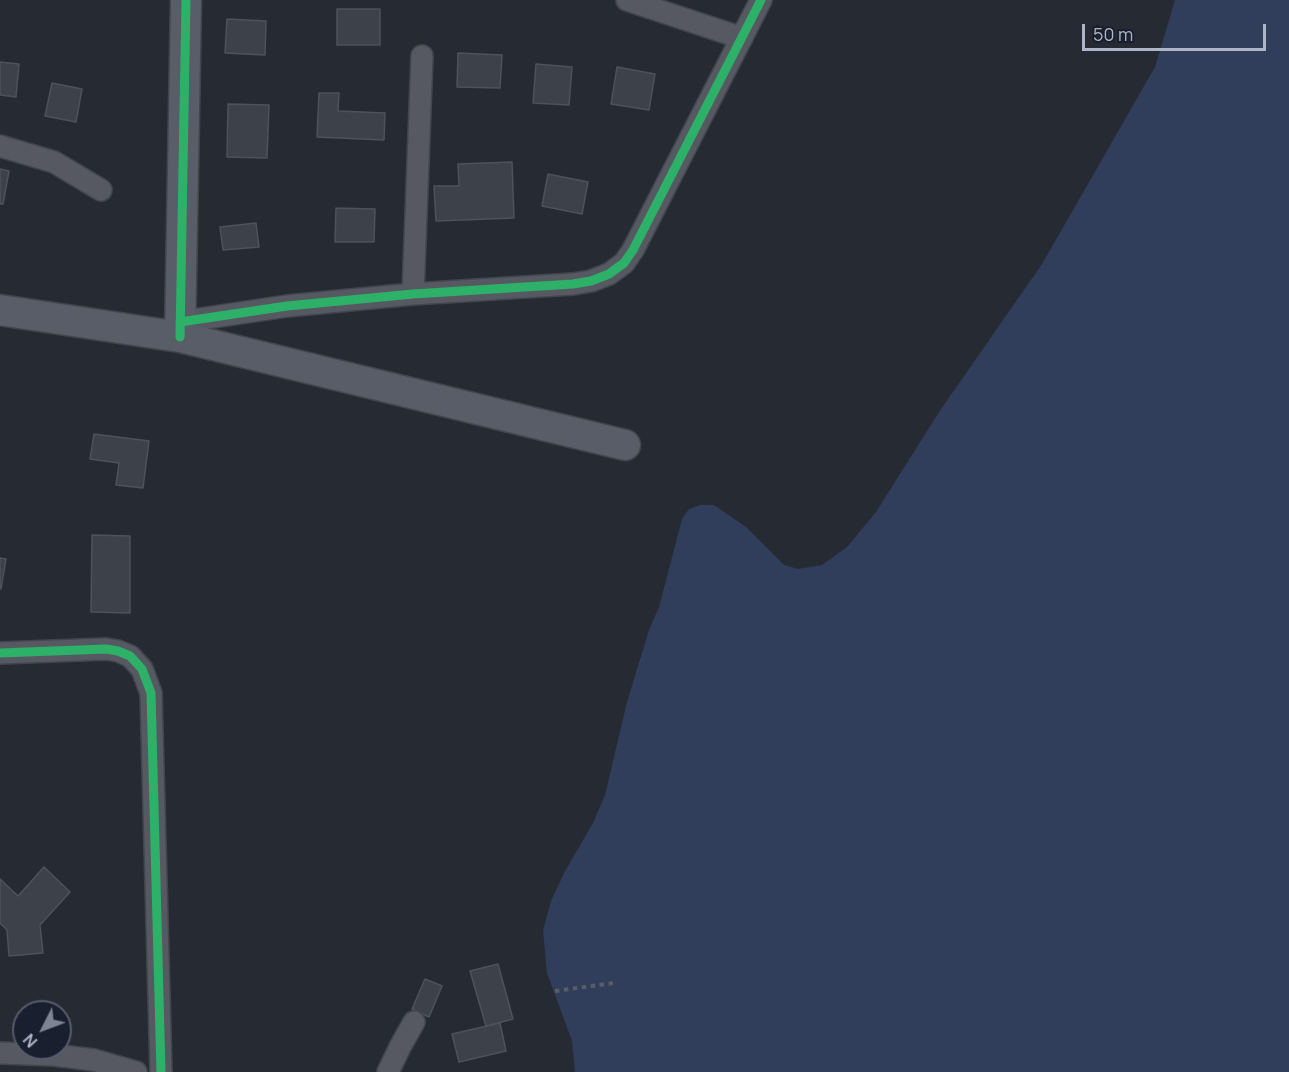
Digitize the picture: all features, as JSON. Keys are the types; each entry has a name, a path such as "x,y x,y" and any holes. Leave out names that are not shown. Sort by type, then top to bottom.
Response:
{"street":[{"path":"180,330 186,0"},
{"path":"627,0 742,38"},
{"path":"180,330 287,306 413,294 573,284 591,281 609,274 624,262 633,250 761,0"},
{"path":"413,294 422,57"},
{"path":"0,146 54,162 101,190"},
{"path":"0,310 180,330 625,445"},
{"path":"0,653 106,649 130,656 142,669 151,693 161,1072"},
{"path":"388,1072 414,1022"},
{"path":"0,1053 54,1055 94,1060 136,1072"}],"path":[{"path":"555,991 614,983"}],"water":[{"path":"1175,0 1289,0 1289,1072 575,1072 572,1041 547,973 543,930 551,901 565,871 593,823 605,795 627,702 649,630 659,607 682,519 689,509 700,505 714,505 746,527 784,565 798,569 822,565 847,547 876,512 939,412 1042,264 1155,67"}],"building":[{"path":"337,9 380,9 380,45 337,45"},
{"path":"227,19 266,21 265,55 225,53"},
{"path":"458,53 502,55 500,88 457,87"},
{"path":"0,62 19,64 16,97 0,95"},
{"path":"536,64 572,67 569,105 533,103"},
{"path":"617,67 655,74 649,110 611,104"},
{"path":"52,83 82,89 76,122 45,116"},
{"path":"319,93 339,93 338,111 385,113 384,140 317,137"},
{"path":"228,104 269,105 267,158 227,157"},
{"path":"512,162 514,218 436,221 434,186 459,186 458,164"},
{"path":"0,169 9,171 3,204 0,204"},
{"path":"548,174 588,182 582,214 542,206"},
{"path":"336,208 375,209 374,242 335,242"},
{"path":"256,223 259,247 223,250 220,227"},
{"path":"94,434 149,441 143,488 116,485 119,463 90,459"},
{"path":"92,535 130,536 130,613 91,612"},
{"path":"0,558 6,559 1,589 0,589"},
{"path":"44,867 70,892 40,925 43,953 9,956 7,930 0,923 0,879 18,896"},
{"path":"498,964 513,1019 486,1026 470,971"},
{"path":"425,979 442,986 429,1017 412,1009"},
{"path":"500,1023 506,1051 459,1062 452,1034"}],"cycle path":[{"path":"180,337 186,0"},
{"path":"180,322 287,306 413,294 573,284 591,281 609,274 624,263 633,250 761,0"},
{"path":"0,653 106,649 130,656 142,669 151,693 161,1072"}]}
